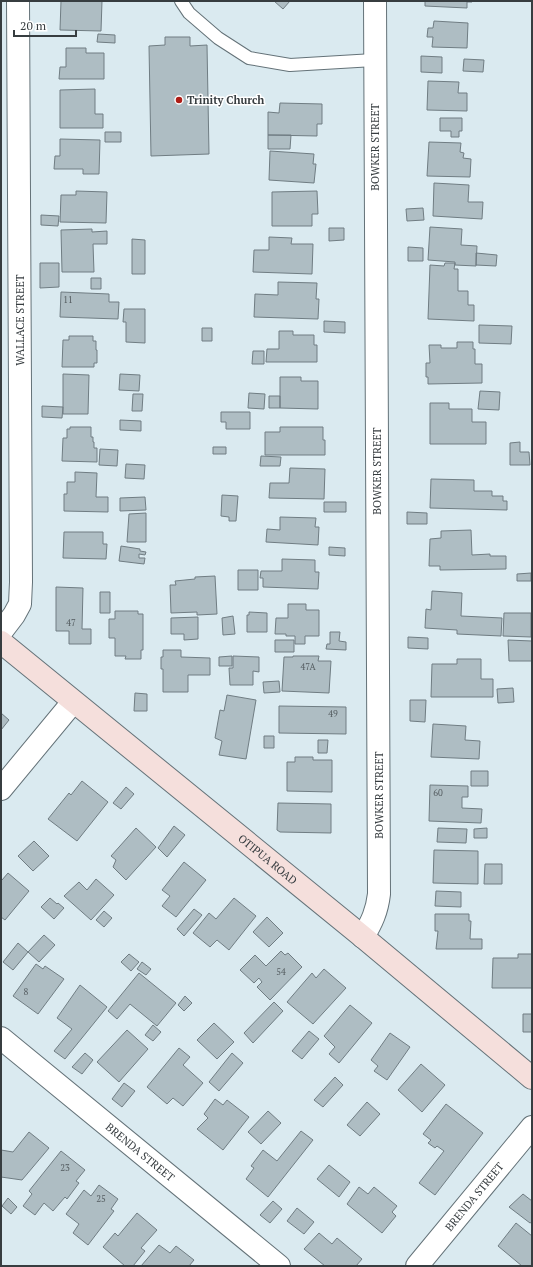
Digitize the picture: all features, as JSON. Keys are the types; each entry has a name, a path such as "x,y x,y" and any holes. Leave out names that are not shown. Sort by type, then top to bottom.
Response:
{"street":[{"name":"WALLACE STREET","path":"1,632 14,615 20,604 21,582 18,1"},
{"name":"BOWKER STREET","path":"363,937 378,909 379,894 374,60 375,1"},
{"name":"OTIPUA ROAD","path":"1,642 72,702 363,937 532,1078"},
{"path":"1,789 72,702"},
{"name":"BRENDA STREET","path":"1,1038 279,1266"},
{"name":"BRENDA STREET","path":"418,1266 532,1127"}],"lane":[{"path":"180,1 189,13 218,38 249,58 290,65 374,60"}],"building":[{"path":"61,1 102,1 101,31 60,30"},
{"path":"274,1 290,1 283,9"},
{"path":"425,1 472,2 467,2 467,8 425,6"},
{"path":"434,21 468,23 467,48 432,47 433,37 427,37 428,28 433,28"},
{"path":"98,34 115,35 115,43 97,42"},
{"name":"Trinity Church","path":"165,37 190,37 190,46 207,45 209,154 151,156 149,46 165,45"},
{"path":"66,48 86,48 86,53 104,53 104,79 59,79 60,67 66,67"},
{"path":"421,56 442,57 442,73 421,72"},
{"path":"464,59 484,60 483,72 463,71"},
{"path":"428,81 459,82 458,93 467,93 467,111 427,110"},
{"path":"95,89 95,114 103,114 103,128 60,128 60,90"},
{"path":"280,103 322,104 322,124 317,124 317,136 268,135 268,112 279,113"},
{"path":"440,118 462,118 462,131 459,131 459,137 451,137 451,131 440,131"},
{"path":"105,132 121,132 121,142 105,142"},
{"path":"268,135 291,135 290,149 268,149"},
{"path":"60,139 100,140 99,174 83,174 83,169 54,169 55,156 60,156"},
{"path":"429,142 461,143 460,152 464,153 463,158 471,159 470,177 427,176"},
{"path":"270,151 314,154 313,164 316,164 314,183 269,180"},
{"path":"434,183 469,185 468,202 483,202 482,219 433,216"},
{"path":"76,191 107,192 106,223 60,222 61,195 76,195"},
{"path":"317,191 318,214 312,214 312,226 272,226 272,192"},
{"path":"423,208 424,220 407,221 406,209"},
{"path":"41,215 59,216 58,226 41,225"},
{"path":"430,227 462,229 461,245 477,246 476,266 455,265 455,262 428,260"},
{"path":"329,228 344,228 344,240 329,241"},
{"path":"92,229 92,232 107,231 107,244 93,244 94,272 62,272 61,230"},
{"path":"269,237 292,238 291,244 313,244 312,274 253,272 254,250 269,250"},
{"path":"132,239 145,240 145,274 132,274"},
{"path":"408,247 423,248 423,261 408,261"},
{"path":"476,253 497,255 496,266 476,265"},
{"path":"40,263 59,263 59,287 40,288"},
{"path":"445,263 455,263 454,269 458,269 458,291 468,291 468,305 474,305 474,321 428,319 430,265 444,266"},
{"path":"91,278 101,278 101,289 91,289"},
{"path":"278,282 317,283 316,299 319,299 318,319 254,317 255,294 278,295"},
{"path":"61,292 109,294 109,302 119,302 118,319 60,317"},
{"path":"124,309 145,309 145,343 126,342 126,322 123,322"},
{"path":"324,321 345,322 345,333 324,332"},
{"path":"479,325 512,326 511,344 479,343"},
{"path":"202,328 212,328 212,341 202,341"},
{"path":"279,331 293,331 293,335 314,335 314,345 317,345 317,362 266,362 267,349 279,349"},
{"path":"69,336 93,336 93,341 96,341 97,350 97,363 94,363 94,367 62,367 63,340 69,340"},
{"path":"457,342 473,342 473,349 475,349 475,364 482,364 482,383 428,384 428,377 426,377 426,363 430,363 429,345 441,345 441,348 457,348"},
{"path":"253,351 264,351 264,364 252,364"},
{"path":"63,374 89,375 88,414 63,414"},
{"path":"120,374 140,375 139,391 119,390"},
{"path":"280,377 301,377 301,381 318,381 318,409 280,408"},
{"path":"480,391 500,392 499,410 478,409"},
{"path":"249,393 265,394 264,409 248,408"},
{"path":"133,394 143,394 142,411 132,411"},
{"path":"269,396 280,396 280,408 269,408"},
{"path":"430,403 449,403 449,409 472,409 472,422 486,422 486,444 430,444"},
{"path":"42,406 63,407 62,418 42,417"},
{"path":"221,412 250,412 250,429 226,429 226,422 221,422"},
{"path":"120,420 141,421 141,431 120,430"},
{"path":"70,427 91,427 91,437 93,437 94,448 97,448 97,462 62,461 63,438 67,438 67,429 70,429"},
{"path":"280,427 323,427 325,455 265,455 265,432 280,432"},
{"path":"520,442 520,452 529,452 530,465 510,465 510,443"},
{"path":"213,447 226,447 226,454 213,454"},
{"path":"100,449 118,450 117,466 99,465"},
{"path":"261,456 281,457 280,466 260,466"},
{"path":"126,464 145,465 144,479 125,478"},
{"path":"290,468 325,469 324,499 269,498 270,483 289,483"},
{"path":"75,472 97,473 96,497 108,497 108,512 64,511 64,494 67,494 67,482 75,482"},
{"path":"431,479 474,480 474,491 492,491 492,496 503,496 503,501 507,501 507,510 430,508"},
{"path":"222,495 238,496 236,521 229,521 229,517 221,516"},
{"path":"145,497 146,510 120,511 120,498"},
{"path":"324,502 346,502 346,512 324,512"},
{"path":"407,512 427,513 427,524 407,524"},
{"path":"146,513 146,542 127,542 129,514"},
{"path":"280,517 316,518 315,527 319,527 318,545 266,542 267,529 280,530"},
{"path":"471,530 472,555 490,554 490,556 506,556 506,569 440,570 440,566 429,566 430,539 441,538 441,531"},
{"path":"64,532 103,532 103,544 107,544 106,559 63,558"},
{"path":"121,546 140,549 140,551 146,552 145,555 139,554 139,558 145,558 144,564 119,561"},
{"path":"329,547 345,548 345,556 329,555"},
{"path":"282,559 315,560 315,572 319,572 318,589 263,587 263,578 260,578 261,571 282,571"},
{"path":"238,570 258,570 258,590 238,590"},
{"path":"531,573 531,581 517,581 517,574"},
{"path":"215,576 217,614 197,615 197,612 171,613 170,585 176,585 175,581 195,579 195,577"},
{"path":"56,587 83,588 82,629 91,629 91,644 69,644 69,631 56,631"},
{"path":"432,591 462,593 461,616 502,618 501,636 457,634 457,630 425,628 426,609 431,610"},
{"path":"100,592 110,592 110,613 100,613"},
{"path":"288,604 306,604 306,610 319,610 319,636 305,636 305,644 295,644 295,636 275,634 276,618 288,618"},
{"path":"115,611 138,611 138,614 143,614 143,650 141,650 141,659 125,659 126,656 115,656 115,638 109,638 109,619 115,619"},
{"path":"249,612 267,613 267,632 247,632 247,615 249,615"},
{"path":"504,613 531,613 531,637 503,636"},
{"path":"233,616 235,634 223,635 222,618"},
{"path":"198,617 198,639 184,640 184,634 171,634 171,618"},
{"path":"330,632 340,632 339,641 346,642 346,650 326,649 327,644 330,644"},
{"path":"408,637 428,638 428,649 408,648"},
{"path":"275,640 294,640 294,652 275,652"},
{"path":"508,640 532,641 532,661 509,661"},
{"path":"163,650 181,650 181,657 210,658 210,675 188,675 188,692 163,692 163,669 161,669 161,657 163,657"},
{"path":"232,656 232,666 219,666 219,657"},
{"path":"233,656 259,657 259,672 253,671 253,685 230,685 229,668 233,668"},
{"path":"319,656 318,661 331,661 329,693 282,691 284,657"},
{"path":"457,659 481,659 481,679 493,679 493,697 431,697 432,664 457,664"},
{"path":"279,681 280,692 264,693 263,682"},
{"path":"513,688 514,702 498,703 497,689"},
{"path":"135,693 147,694 147,711 134,711"},
{"path":"227,695 256,700 246,759 219,755 222,741 215,738 220,710 224,711"},
{"path":"410,700 426,700 425,722 410,721"},
{"path":"279,706 346,707 346,734 279,733"},
{"path":"1,713 9,720 1,730"},
{"path":"433,724 466,726 465,740 480,741 479,759 431,757"},
{"path":"264,736 274,736 274,748 264,748"},
{"path":"318,740 328,740 327,753 318,753"},
{"path":"295,757 313,757 313,760 332,760 332,792 287,791 287,762 295,762"},
{"path":"471,771 488,771 488,786 471,786"},
{"path":"82,781 108,802 77,841 48,819 69,793 71,795"},
{"path":"430,785 468,786 468,797 462,797 462,808 482,809 481,823 429,821"},
{"path":"126,787 134,794 121,809 113,803"},
{"path":"278,803 331,804 331,833 280,832 277,830"},
{"path":"174,826 185,835 167,857 158,848"},
{"path":"136,828 156,847 126,880 113,867 116,860 111,856"},
{"path":"438,828 467,829 466,843 437,842"},
{"path":"487,828 487,838 474,838 474,829"},
{"path":"34,841 49,856 33,871 18,856"},
{"path":"434,850 478,851 478,884 433,883"},
{"path":"184,862 206,880 176,917 162,906 170,896 162,890"},
{"path":"485,864 502,864 502,884 484,884"},
{"path":"8,873 29,891 5,920 1,917 1,879 2,880"},
{"path":"96,879 114,895 91,920 64,896 79,882 87,890"},
{"path":"436,891 461,892 461,907 435,906"},
{"path":"50,898 64,908 54,919 41,907"},
{"path":"234,898 256,916 229,950 217,940 210,947 193,933 209,913 216,919"},
{"path":"194,909 202,915 184,936 177,929"},
{"path":"104,911 112,918 104,927 96,920"},
{"path":"435,914 469,914 469,921 471,921 470,939 482,939 482,949 436,949 438,931 435,931"},
{"path":"267,917 283,933 269,947 253,932"},
{"path":"44,935 55,945 39,962 28,952"},
{"path":"18,943 28,952 13,970 3,962"},
{"path":"281,951 285,955 288,953 302,967 270,1000 257,987 262,982 259,978 254,983 240,970 255,955 266,966"},
{"path":"129,954 139,962 131,971 121,962"},
{"path":"518,954 532,954 532,988 492,988 493,958 518,958"},
{"path":"142,962 151,969 146,975 137,969"},
{"path":"36,964 43,969 45,966 64,979 38,1014 13,996"},
{"path":"324,969 346,988 313,1024 287,1002 312,973 316,978"},
{"path":"139,973 176,1003 157,1026 130,1004 117,1019 108,1011"},
{"path":"80,985 107,1007 65,1059 54,1051 72,1029 57,1018"},
{"path":"185,996 192,1003 184,1011 178,1005"},
{"path":"274,1002 283,1011 253,1043 244,1033"},
{"path":"350,1005 372,1023 339,1063 329,1054 335,1047 324,1036"},
{"path":"523,1014 532,1014 532,1032 523,1032"},
{"path":"214,1023 234,1042 217,1059 197,1040"},
{"path":"153,1025 161,1032 153,1041 145,1035"},
{"path":"127,1030 148,1049 119,1082 97,1062"},
{"path":"309,1031 319,1039 302,1059 292,1051"},
{"path":"390,1033 410,1047 387,1080 374,1071 378,1066 371,1060"},
{"path":"179,1048 190,1057 183,1065 203,1083 183,1106 173,1098 167,1104 147,1087"},
{"path":"85,1053 93,1060 82,1074 72,1067"},
{"path":"232,1053 243,1063 219,1091 209,1082"},
{"path":"421,1064 445,1085 422,1112 398,1090"},
{"path":"335,1077 343,1085 323,1107 314,1100"},
{"path":"124,1083 135,1091 122,1107 112,1099"},
{"path":"215,1099 223,1105 227,1100 249,1117 223,1150 197,1129 208,1118 204,1114"},
{"path":"367,1102 380,1114 360,1136 347,1125"},
{"path":"446,1104 483,1133 435,1195 419,1183 444,1151 437,1146 435,1148 428,1143 431,1140 423,1134"},
{"path":"268,1111 281,1123 261,1144 248,1132"},
{"path":"301,1131 313,1140 268,1197 246,1179 254,1168 251,1166 263,1150 277,1161"},
{"path":"29,1132 49,1148 22,1180 1,1177 1,1150 13,1152"},
{"path":"61,1151 85,1170 76,1181 79,1183 67,1199 65,1197 53,1211 44,1203 35,1215 23,1206 32,1194 29,1191"},
{"path":"329,1165 350,1182 339,1197 317,1179"},
{"path":"99,1185 118,1199 111,1209 114,1211 88,1245 73,1233 79,1224 66,1214 84,1190 91,1196"},
{"path":"359,1187 368,1194 374,1187 397,1206 392,1212 396,1216 382,1233 347,1204"},
{"path":"523,1194 532,1201 532,1222 530,1223 509,1207"},
{"path":"8,1198 17,1207 11,1214 2,1206"},
{"path":"273,1201 282,1209 270,1223 260,1215"},
{"path":"297,1208 314,1222 304,1234 287,1221"},
{"path":"137,1213 157,1230 141,1248 145,1251 133,1266 125,1266 103,1247 115,1233 118,1236"},
{"path":"516,1223 532,1236 532,1266 522,1266 498,1246"},
{"path":"319,1233 332,1244 337,1238 362,1259 356,1266 325,1266 304,1249"},
{"path":"159,1245 170,1253 176,1246 194,1260 189,1266 141,1266"}],"place":[{"name":"Trinity Church","path":"179,100"}]}
